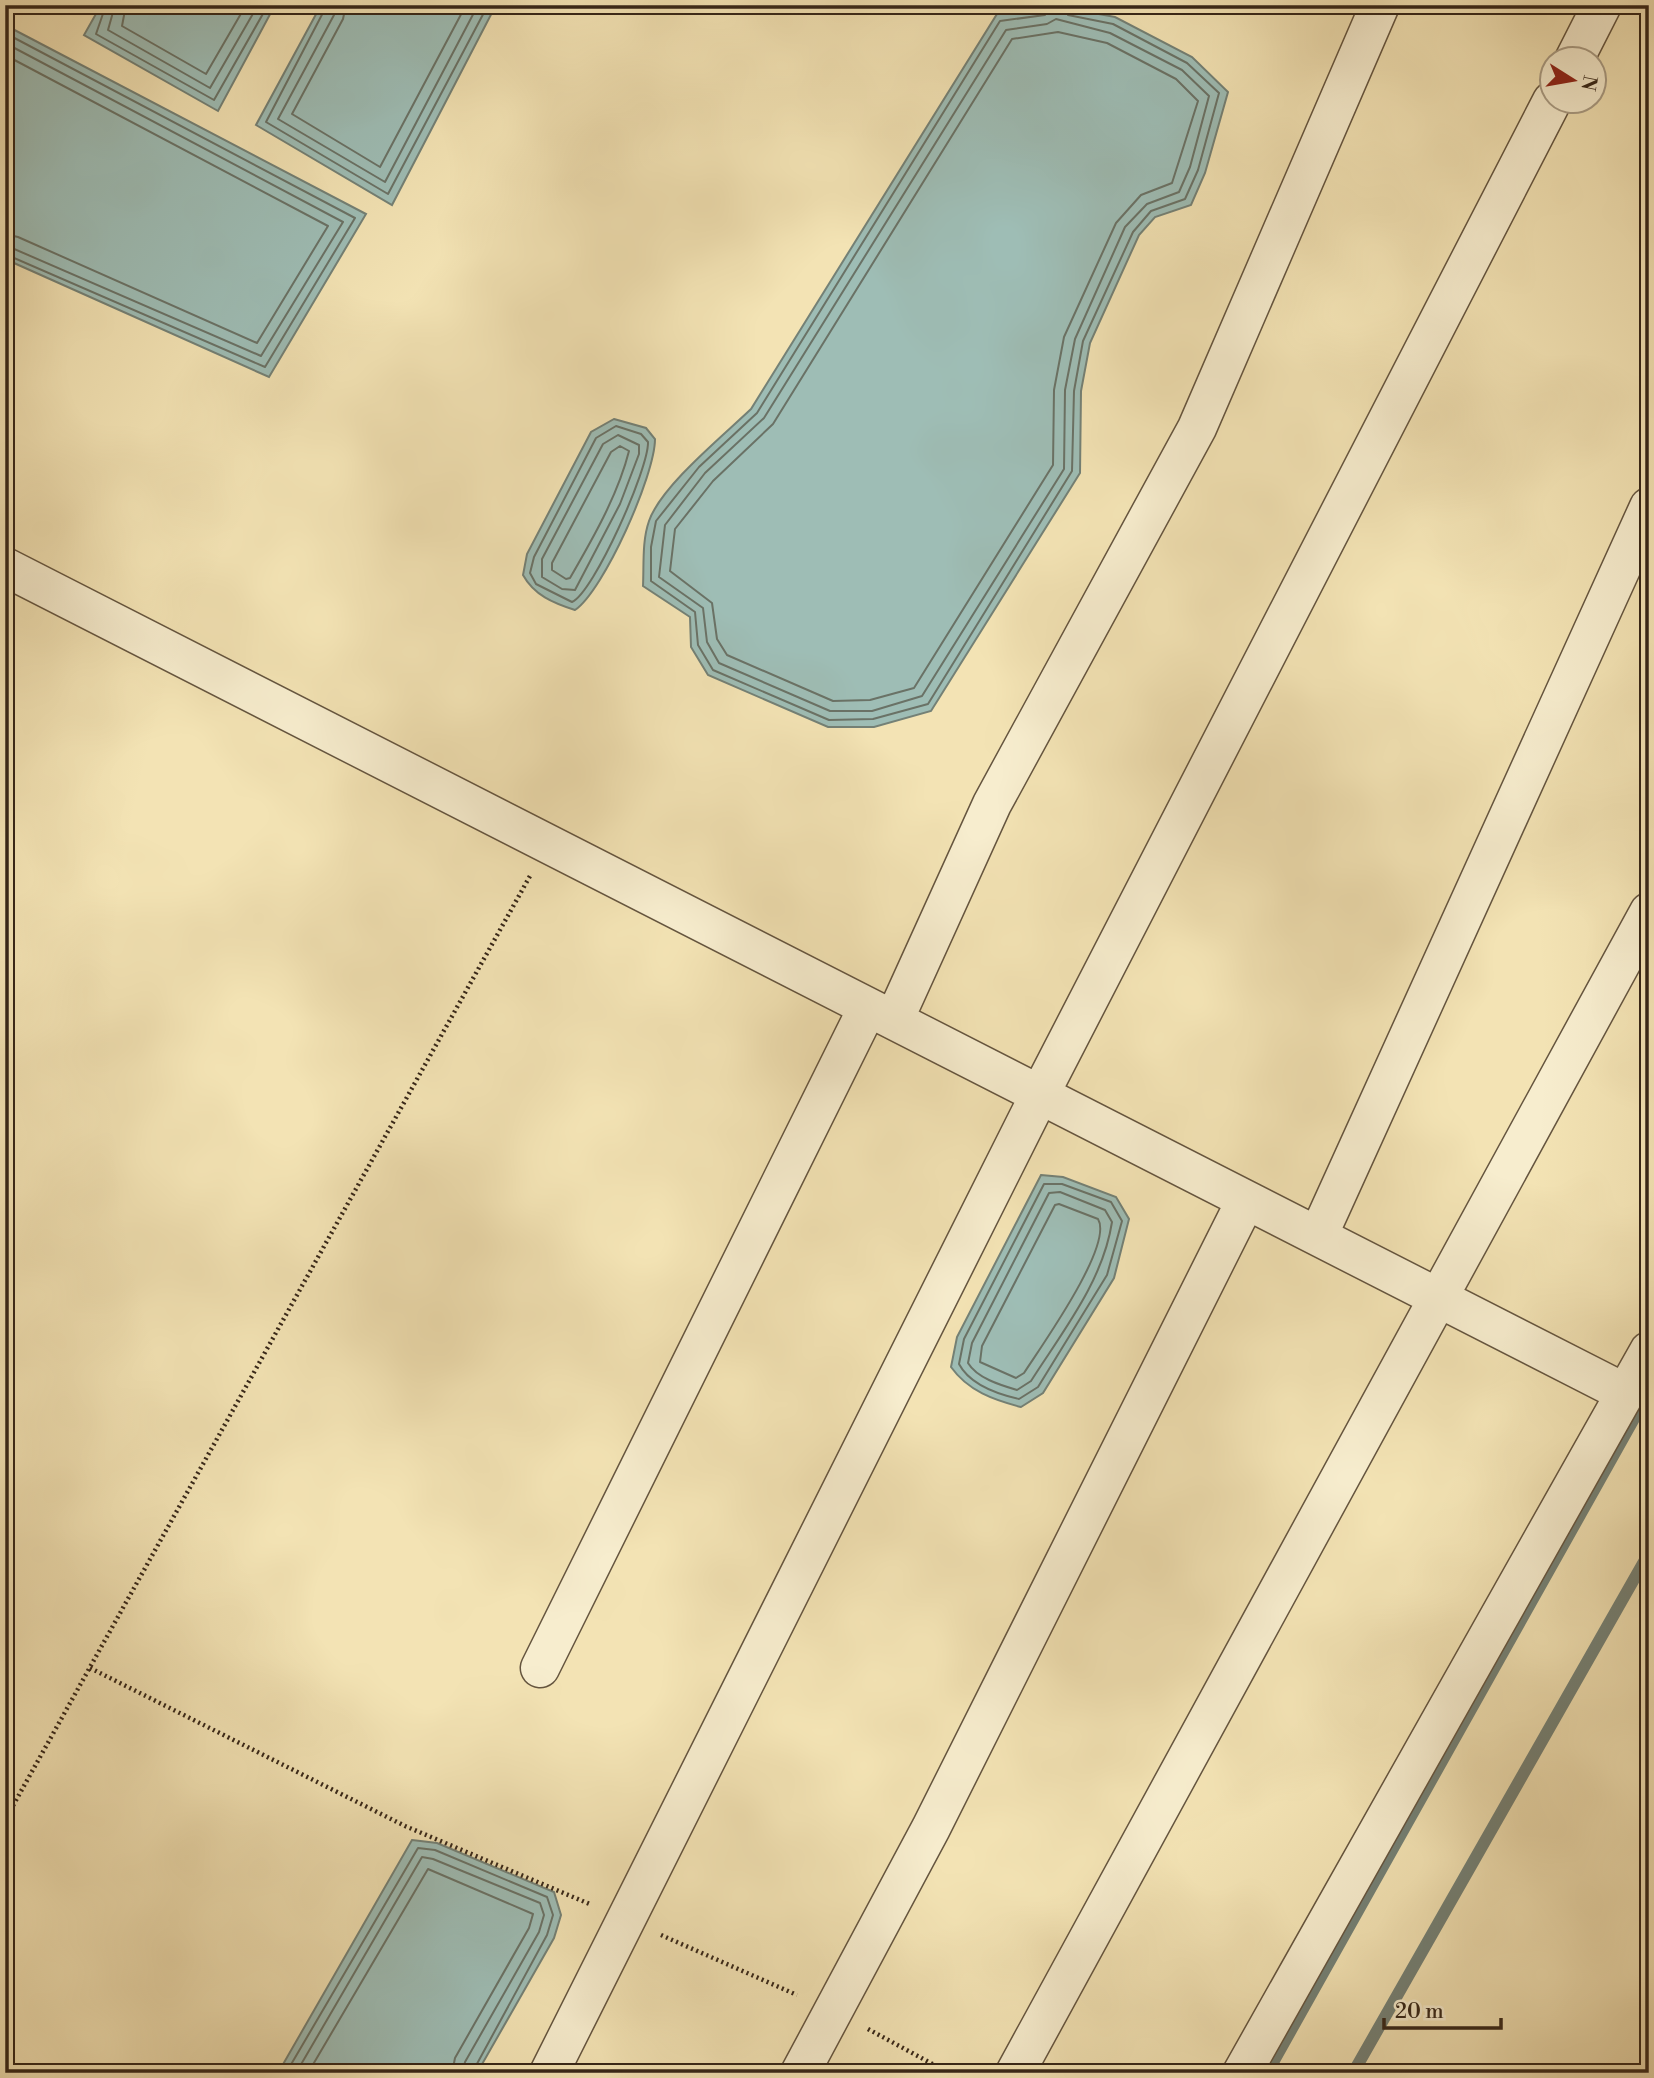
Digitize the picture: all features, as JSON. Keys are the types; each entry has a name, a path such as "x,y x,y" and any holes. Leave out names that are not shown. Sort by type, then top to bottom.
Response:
{"street":[{"path":"540,1668 881,1013 1197,428 1380,5"},
{"path":"1581,46 1602,5"},
{"path":"549,2073 1040,1094 1544,116"},
{"path":"1318,1236 1649,507"},
{"path":"5,567 1625,1393"},
{"path":"1015,2073 1649,912"},
{"path":"800,2073 931,1828 1246,1200"},
{"path":"1242,2073 1649,1351"}],"path":[{"path":"5,1820 547,844"},
{"path":"90,1668 405,1826 626,1919 834,2011 949,2073"}],"water":[{"path":"101,5 275,5 218,111 84,35"},
{"path":"321,5 496,5 392,205 256,125"},
{"path":"1061,7 1115,17 1192,57 1228,92 1205,173 1191,205 1155,217 1139,235 1090,343 1081,391 1080,473 931,711 874,727 828,727 708,675 691,647 690,617 643,586 644,545 649,521 666,492 679,477 751,409 997,14"},
{"path":"5,25 366,214 269,377 5,259"},
{"path":"614,419 646,428 655,439 653,456 637,504 613,557 600,580 575,610 545,597 527,582 523,575 527,554 591,432"},
{"path":"1041,1175 1063,1177 1116,1197 1129,1219 1114,1278 1043,1393 1021,1407 982,1393 965,1382 951,1367 957,1337"},
{"path":"412,1840 437,1843 554,1892 561,1915 554,1938 477,2073 278,2073"}],"waterway":[{"path":"1267,2073 1649,1392"},
{"path":"1353,2073 1649,1553"}]}
